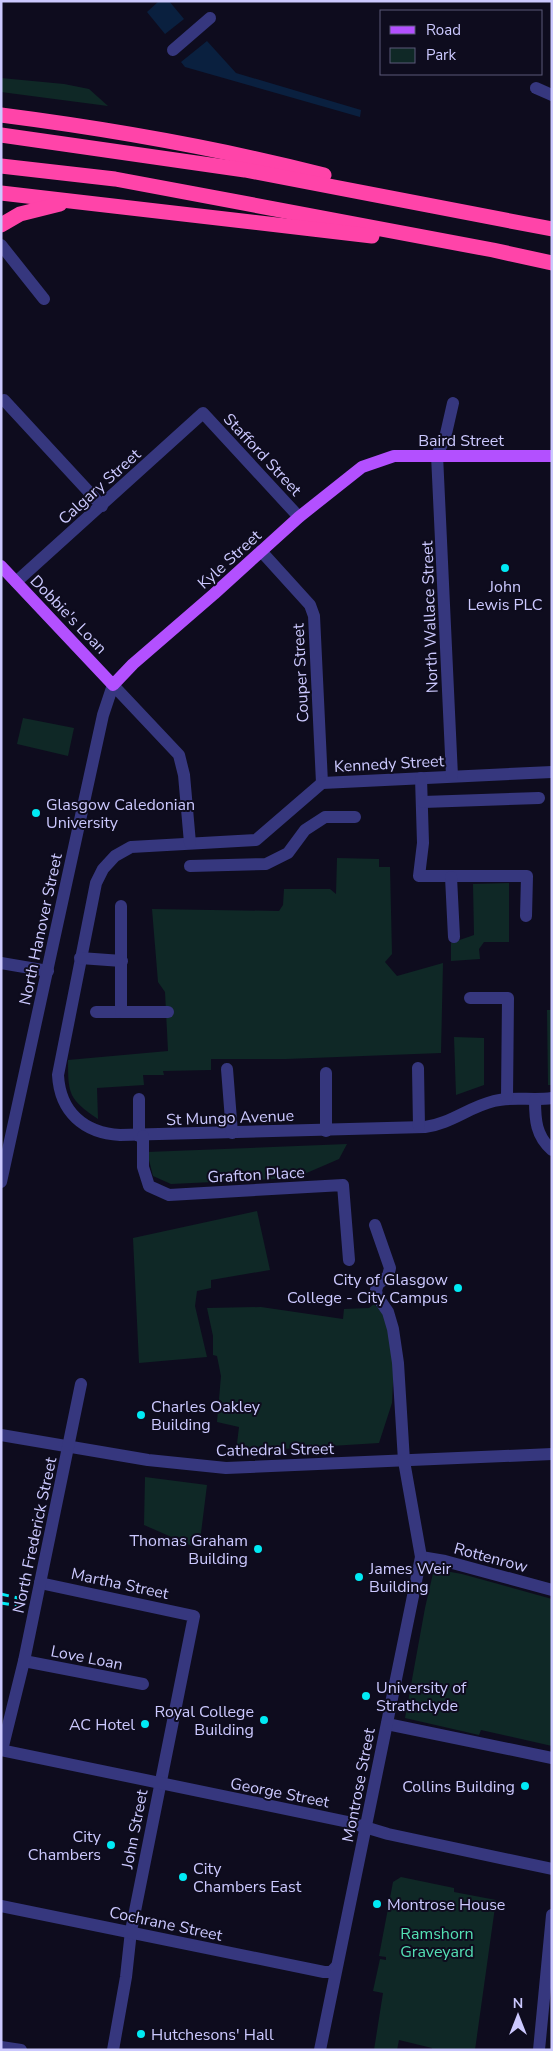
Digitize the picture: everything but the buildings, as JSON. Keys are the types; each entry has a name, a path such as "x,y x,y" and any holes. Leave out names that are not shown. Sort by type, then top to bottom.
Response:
{"highway":[{"path":"1,115 142,136 253,157 468,212"},
{"path":"1,135 245,170 468,212 552,230"},
{"path":"1,166 116,179 493,250 552,263"},
{"path":"1,193 493,250 552,259"},
{"path":"1,225 20,214 74,200"}],"main road":[{"name":"Baird Street","path":"371,463 394,456 552,456"},
{"name":"Kyle Street","path":"114,685 133,664 299,517 346,477 371,463"},
{"name":"Dobbie's Loan","path":"1,566 114,685"}],"street":[{"path":"173,50 210,18"},
{"path":"536,88 552,95"},
{"path":"1,245 44,299"},
{"path":"4,400 102,506"},
{"name":"North Wallace Street","path":"452,776 438,456 445,438 453,403"},
{"name":"Calgary Street","path":"16,582 203,413"},
{"name":"Stafford Street","path":"203,413 299,517"},
{"name":"Couper Street","path":"261,551 310,606 314,616 322,782"},
{"path":"114,685 179,756 184,775 190,843"},
{"name":"North Hanover Street","path":"2,1173 103,715 114,685"},
{"name":"Kennedy Street","path":"190,843 256,840 322,782 552,772"},
{"path":"421,778 423,843 419,876 527,876 526,916"},
{"path":"423,802 539,798"},
{"path":"290,812 305,830"},
{"path":"190,866 266,864 288,853 305,830 325,817 355,816"},
{"name":"St Mungo Avenue","path":"190,843 138,846 122,850 103,869 96,883 59,1061 59,1089 70,1113 86,1127 101,1134 141,1136 419,1127 447,1122 477,1106 507,1098 535,1100 552,1098"},
{"path":"451,877 454,937"},
{"path":"120,906 121,1012"},
{"path":"80,958 122,961"},
{"path":"1,962 48,971"},
{"path":"470,998 508,998 507,1098"},
{"path":"96,1012 168,1012"},
{"path":"418,1068 419,1127"},
{"path":"227,1069 232,1133"},
{"path":"326,1073 326,1131"},
{"path":"139,1099 141,1136"},
{"path":"535,1100 538,1131 541,1138 552,1150"},
{"name":"Grafton Place","path":"141,1136 143,1167 149,1186 168,1195 343,1185 349,1260"},
{"name":"Montrose Street","path":"320,2050 421,1557 404,1461 398,1363 390,1317 377,1296 376,1290 378,1284 388,1276 390,1268 376,1225"},
{"name":"North Frederick Street","path":"1,1750 24,1661 81,1384"},
{"name":"Cathedral Street","path":"1,1435 148,1460 226,1468 552,1454"},
{"name":"Rottenrow","path":"421,1557 445,1561 552,1590"},
{"name":"Martha Street","path":"40,1583 194,1616"},
{"name":"John Street","path":"113,2050 126,1977 131,1931 194,1616"},
{"name":"Love Loan","path":"24,1661 143,1684"},
{"path":"387,1724 552,1758"},
{"name":"George Street","path":"1,1750 552,1869"},
{"name":"Cochrane Street","path":"1,1906 131,1931 324,1972"},
{"path":"539,2050 552,1915"},
{"path":"324,1972 331,1972 336,1967"},
{"name":"Montrose Street","path":"324,1972 331,1994"},
{"path":"1,2047 21,2050"}],"green space":[{"path":"1,78 64,84 89,89 108,106 1,92"},
{"path":"23,718 74,728 68,756 17,744"},
{"path":"337,858 379,859 379,867 390,867 392,954 385,962 397,976 443,963 441,1053 286,1059 211,1059 211,1070 163,1071 164,1075 143,1075 144,1085 97,1088 98,1119 76,1101 70,1089 68,1060 168,1051 165,992 158,982 152,909 279,911 283,905 284,889 330,889 336,894"},
{"path":"509,883 509,942 484,942 479,949 480,959 451,961 451,943 474,935 473,884"},
{"path":"547,1010 552,1010 552,1085 548,1085"},
{"path":"454,1037 484,1038 484,1085 456,1095"},
{"path":"347,1144 339,1159 295,1178 171,1184 153,1176 147,1152"},
{"path":"257,1211 270,1270 211,1280 211,1288 197,1291 195,1306 207,1357 139,1363 133,1238"},
{"path":"374,1304 385,1314 394,1363 392,1403 379,1443 236,1452 239,1427 217,1422 221,1376 217,1356 213,1355 213,1336 207,1308 261,1307 343,1319 344,1309 369,1308"},
{"path":"145,1477 207,1485 199,1549 144,1525"},
{"path":"434,1569 462,1574 552,1599 552,1746 481,1730 479,1735 405,1718"},
{"name":"Ramshorn Graveyard","path":"401,1877 454,1888 454,1892 496,1900 475,2050 432,2050 432,2048 399,2040 397,2050 374,2050 383,1993 373,1991 380,1959 386,1960 386,1957 379,1956 393,1882"}],"water":[{"path":"159,1 169,1 184,19 165,34 147,12"},
{"path":"207,41 236,73 361,110 360,117 185,67 181,62"}],"railway":[{"path":"1,1594 22,1599"},
{"path":"1,1603 21,1606"}],"place":[{"name":"John Lewis PLC","path":"505,568"},
{"name":"Glasgow Caledonian University","path":"36,813"},
{"name":"City of Glasgow College - City Campus","path":"458,1288"},
{"name":"Charles Oakley Building","path":"141,1415"},
{"name":"Thomas Graham Building","path":"258,1549"},
{"name":"James Weir Building","path":"359,1577"},
{"name":"University of Strathclyde","path":"366,1696"},
{"name":"Royal College Building","path":"264,1720"},
{"name":"AC Hotel","path":"145,1724"},
{"name":"Collins Building","path":"525,1786"},
{"name":"City Chambers","path":"111,1845"},
{"name":"City Chambers East","path":"183,1877"},
{"name":"Montrose House","path":"377,1904"},
{"name":"Hutchesons' Hall","path":"141,2034"}]}
